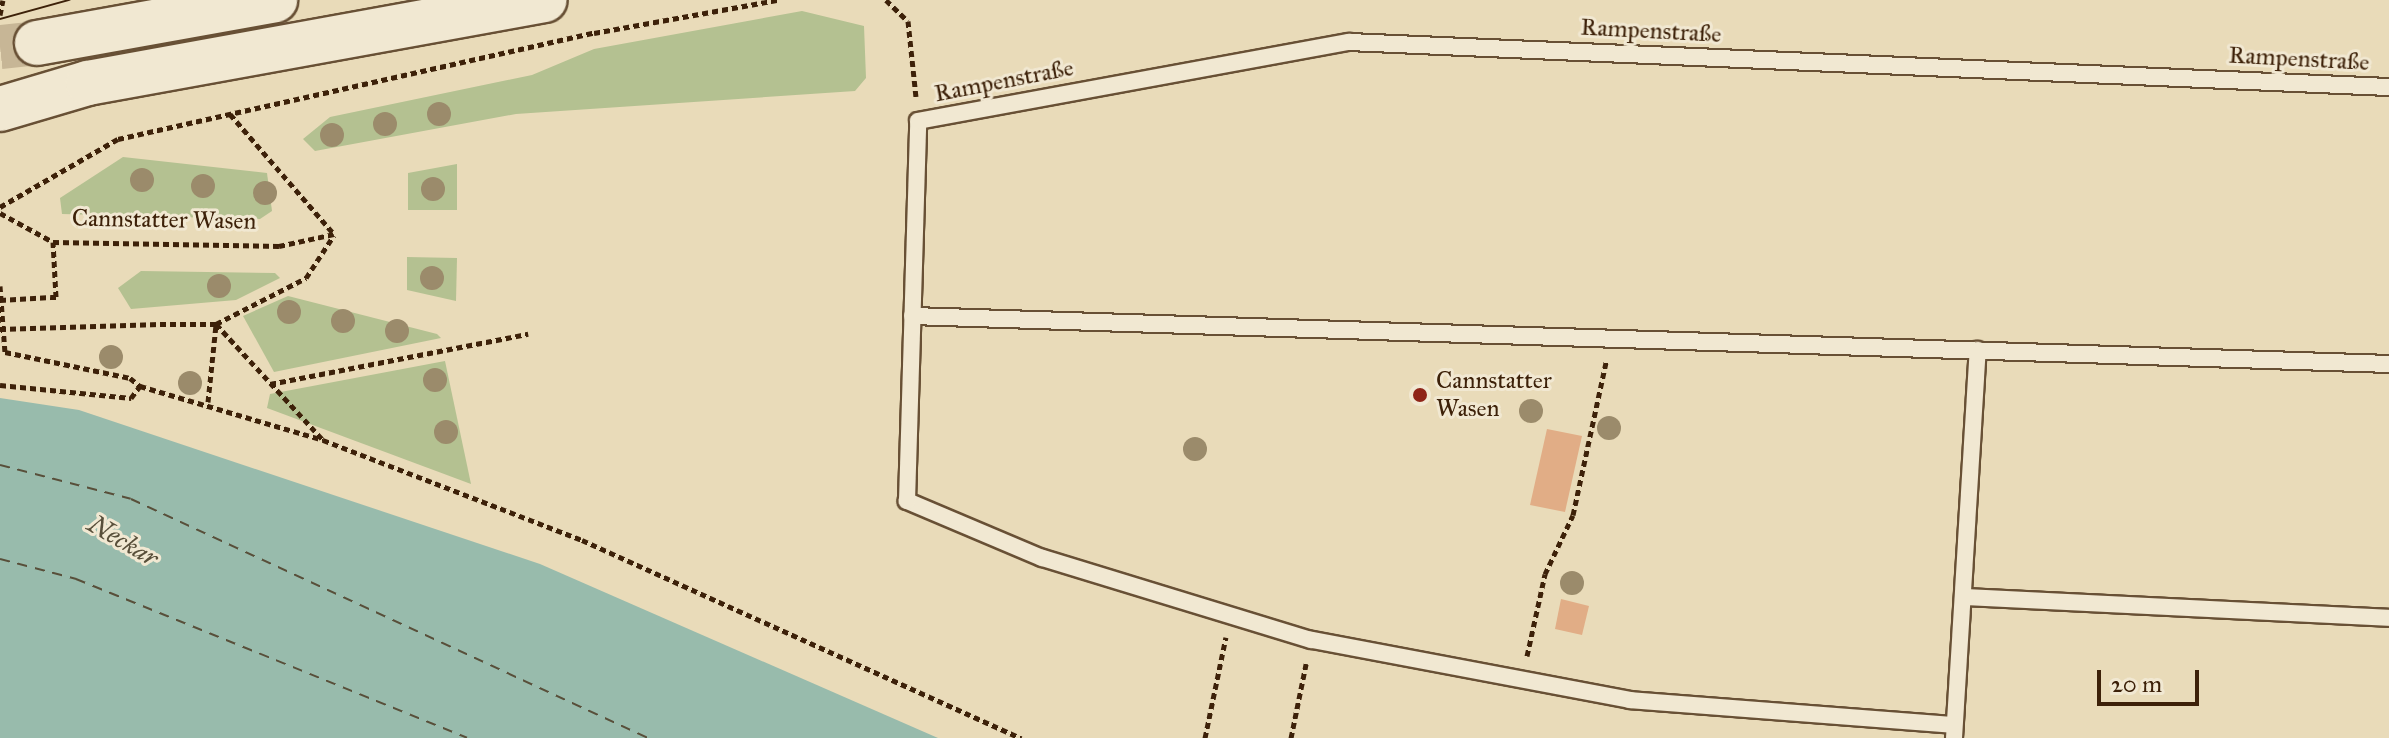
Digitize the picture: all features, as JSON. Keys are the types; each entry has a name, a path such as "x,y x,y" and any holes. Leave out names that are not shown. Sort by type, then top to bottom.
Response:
{"main road":[{"path":"37,43 275,0"},
{"path":"0,109 88,83 545,0"},
{"path":"0,77 88,83"}],"lane":[{"name":"Rampenstraße","path":"918,121 1349,42 2389,87"},
{"path":"918,121 907,501 1042,558 1230,619 1311,640 1521,685 1630,700 1954,732 1978,350"},
{"path":"912,316 2389,364"},
{"path":"1963,597 2389,618"}],"path":[{"path":"0,15 3,0"},
{"name":"Cannstatter Wasen","path":"334,234 279,246 53,242 0,210 118,139 594,33 778,0"},
{"path":"886,0 908,21 918,121"},
{"path":"0,329 216,324 231,312 306,278 334,234 230,114"},
{"path":"0,300 56,297 53,242"},
{"path":"0,286 5,352 130,378 140,386 208,402 323,440 582,540 1021,738"},
{"path":"216,324 323,440"},
{"path":"208,402 216,324"},
{"path":"270,384 528,334"},
{"path":"1521,685 1545,574 1573,515 1611,339"},
{"path":"0,385 131,398 140,386"},
{"path":"1205,738 1230,619"},
{"path":"1291,738 1311,640"}],"green space":[{"path":"802,11 864,26 866,78 855,91 516,114 315,151 303,139 330,117 532,75 594,49"},
{"path":"123,157 267,173 272,211 260,219 62,214 60,198"},
{"path":"457,164 457,210 408,210 408,173"},
{"path":"407,257 457,258 456,301 407,290"},
{"path":"141,271 275,273 280,278 236,300 131,309 118,288"},
{"path":"288,296 437,334 441,338 274,372 243,316"},
{"path":"445,361 471,484 267,408 270,394"}],"water":[{"name":"Neckar","path":"0,398 79,410 540,564 938,738 0,738"}],"building":[{"path":"1547,429 1582,436 1565,512 1530,505"},
{"path":"1561,599 1589,606 1582,635 1555,629"}],"ferry route":[{"path":"0,465 131,499 648,738"},
{"path":"0,559 76,579 467,738"}],"tunnel":[{"path":"0,47 37,43"}],"tram line":[{"path":"0,19 69,0"}],"place":[{"name":"Cannstatter Wasen","path":"1420,395"}]}
